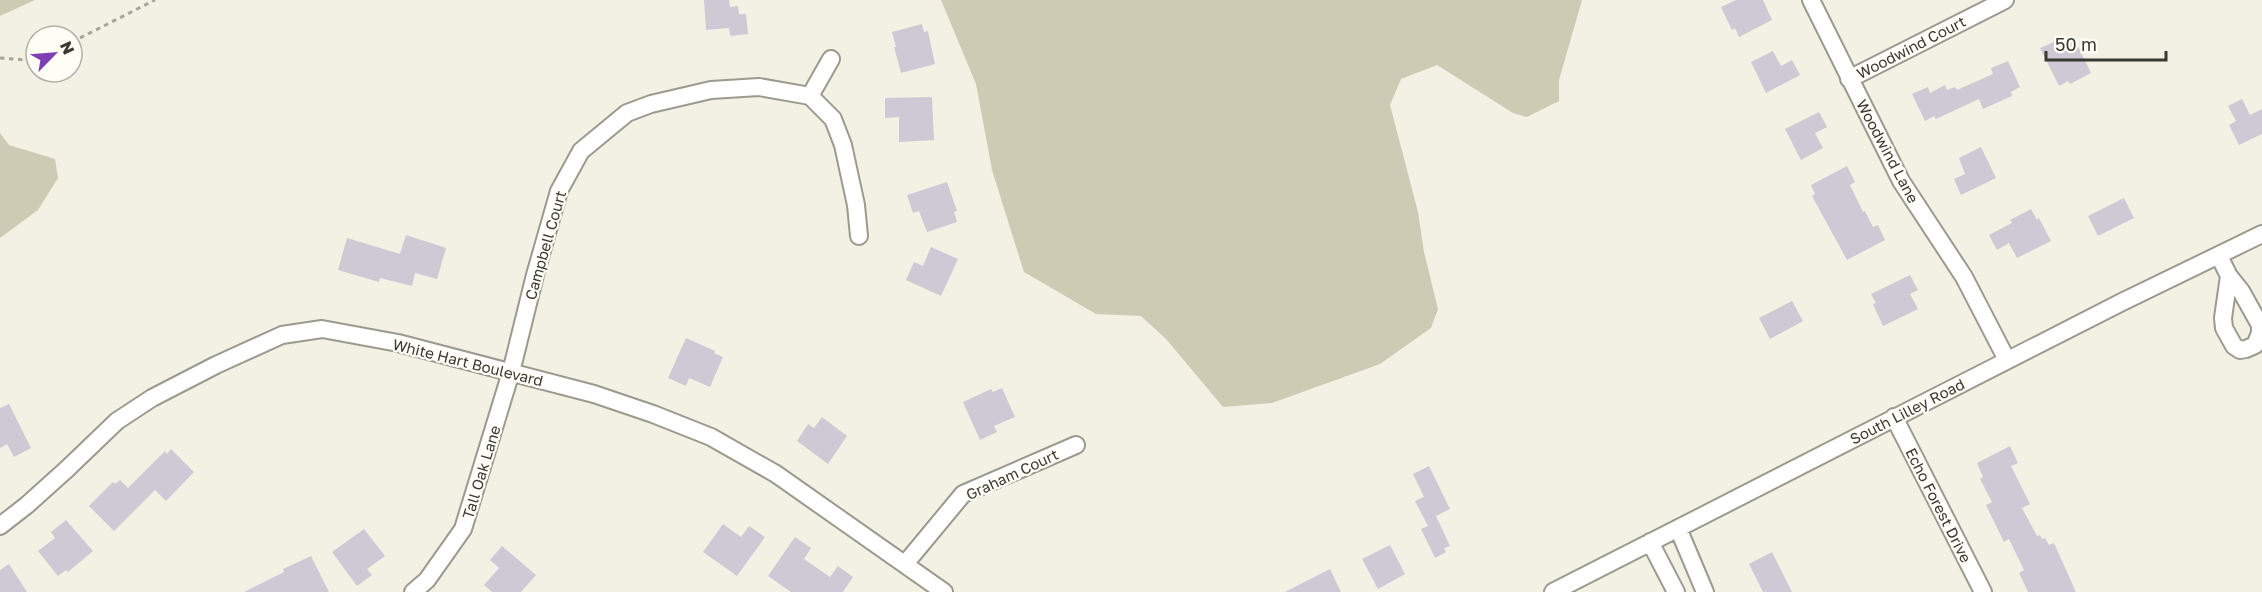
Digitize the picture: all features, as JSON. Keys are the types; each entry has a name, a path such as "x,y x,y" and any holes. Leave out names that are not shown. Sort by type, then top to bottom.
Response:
{"street":[{"name":"Woodwind Lane","path":"1811,0 1901,181 1964,277 2007,360"},
{"name":"Woodwind Court","path":"1849,79 2005,0"},
{"path":"831,59 810,96 833,119 843,145 856,205 859,236"},
{"name":"Campbell Court","path":"512,372 535,275 559,191 581,151 627,113 651,104 711,90 759,87 810,96"},
{"name":"South Lilley Road","path":"1553,592 1894,417 2262,234"},
{"path":"2220,256 2229,276"},
{"name":"White Hart Boulevard","path":"0,526 27,505 117,421 216,365 282,335 322,329 398,343 594,394 711,437 776,474 944,592"},
{"name":"Tall Oak Lane","path":"413,592 427,580 464,529 512,372"},
{"name":"Echo Forest Drive","path":"1894,417 1983,592"},
{"name":"Graham Court","path":"905,564 963,494 1076,445"},
{"path":"1678,528 1705,592"},
{"path":"1650,542 1676,592"}],"path":[{"path":"84,36 155,0"},
{"path":"0,58 24,60"}],"shaded area":[{"path":"0,0 35,0 0,16"},
{"path":"941,0 1582,0 1559,80 1559,101 1527,117 1513,113 1437,65 1401,79 1390,105 1418,212 1424,252 1438,309 1431,328 1380,364 1272,403 1223,407 1166,339 1141,316 1096,314 1024,272 992,170 976,84"},
{"path":"0,133 9,145 55,159 58,178 38,210 0,238"}],"building":[{"path":"704,0 729,0 730,7 738,6 739,14 746,14 748,34 730,36 729,28 706,30"},
{"path":"1736,0 1763,0 1772,20 1739,37 1735,28 1732,30 1721,7"},
{"path":"922,24 924,32 928,31 935,64 901,73 892,32"},
{"path":"2074,38 2091,73 2070,84 2068,81 2059,86 2040,48 2056,41 2059,46"},
{"path":"1773,51 1781,66 1792,60 1800,75 1766,93 1751,62"},
{"path":"2008,61 2020,87 2011,92 2012,96 1983,109 1979,99 1936,119 1934,116 1925,121 1912,94 1928,87 1930,93 1945,85 1947,90 1955,87 1957,90 1993,74 1991,68"},
{"path":"932,97 934,140 899,142 899,117 885,118 885,98"},
{"path":"2242,99 2250,115 2262,109 2262,134 2239,145 2229,125 2236,121 2228,106"},
{"path":"1819,112 1827,127 1815,133 1823,148 1801,160 1785,129"},
{"path":"1981,147 1996,178 1961,195 1954,179 1965,174 1959,158"},
{"path":"1847,166 1855,182 1850,185 1863,212 1865,211 1873,227 1878,225 1885,240 1847,260 1812,196 1815,194 1811,185"},
{"path":"947,182 957,211 954,212 957,222 927,232 919,211 913,213 907,195"},
{"path":"2124,198 2134,218 2098,236 2088,216"},
{"path":"2031,209 2037,220 2039,218 2051,241 2017,258 2009,243 1997,250 1989,235 2012,223 2010,220"},
{"path":"406,235 446,248 437,279 415,273 412,286 380,278 379,282 338,270 347,238 400,254"},
{"path":"931,247 958,259 941,296 906,280 914,262 923,266"},
{"path":"1910,275 1918,290 1910,294 1918,309 1883,326 1871,294"},
{"path":"1792,301 1803,321 1770,339 1759,318"},
{"path":"686,338 723,357 710,387 689,378 686,386 668,378"},
{"path":"1002,388 1015,417 994,426 997,432 980,440 963,402 991,389 993,392"},
{"path":"9,404 31,448 14,457 7,444 0,448 0,408"},
{"path":"822,417 847,436 828,464 797,441 808,424 814,428"},
{"path":"2010,446 2018,463 2011,466 2030,504 2022,508 2037,536 2045,538 2049,545 2054,543 2076,592 2028,592 2019,573 2024,570 2009,539 2004,542 1986,505 1992,502 1980,479 1983,477 1977,463"},
{"path":"171,449 194,472 166,501 155,490 114,531 89,506 113,482 115,484 120,480 128,488 165,451 167,454"},
{"path":"1429,466 1450,509 1436,516 1450,546 1444,548 1446,552 1435,558 1421,529 1428,526 1415,501 1424,497 1413,474"},
{"path":"66,520 93,551 68,572 66,570 58,576 38,551 55,538 51,532"},
{"path":"723,524 741,537 749,526 765,537 737,576 703,552"},
{"path":"364,529 385,556 367,569 372,575 357,586 332,552"},
{"path":"795,537 811,548 804,559 830,577 838,566 853,577 843,592 791,592 768,576"},
{"path":"1390,545 1405,574 1378,589 1362,559"},
{"path":"502,546 536,575 521,592 492,592 484,585 499,568 490,560"},
{"path":"1772,552 1792,592 1763,592 1749,564"},
{"path":"311,556 329,592 244,592 284,572 283,569"},
{"path":"9,564 27,592 0,592 0,570"},
{"path":"1330,569 1341,592 1285,592"}]}
